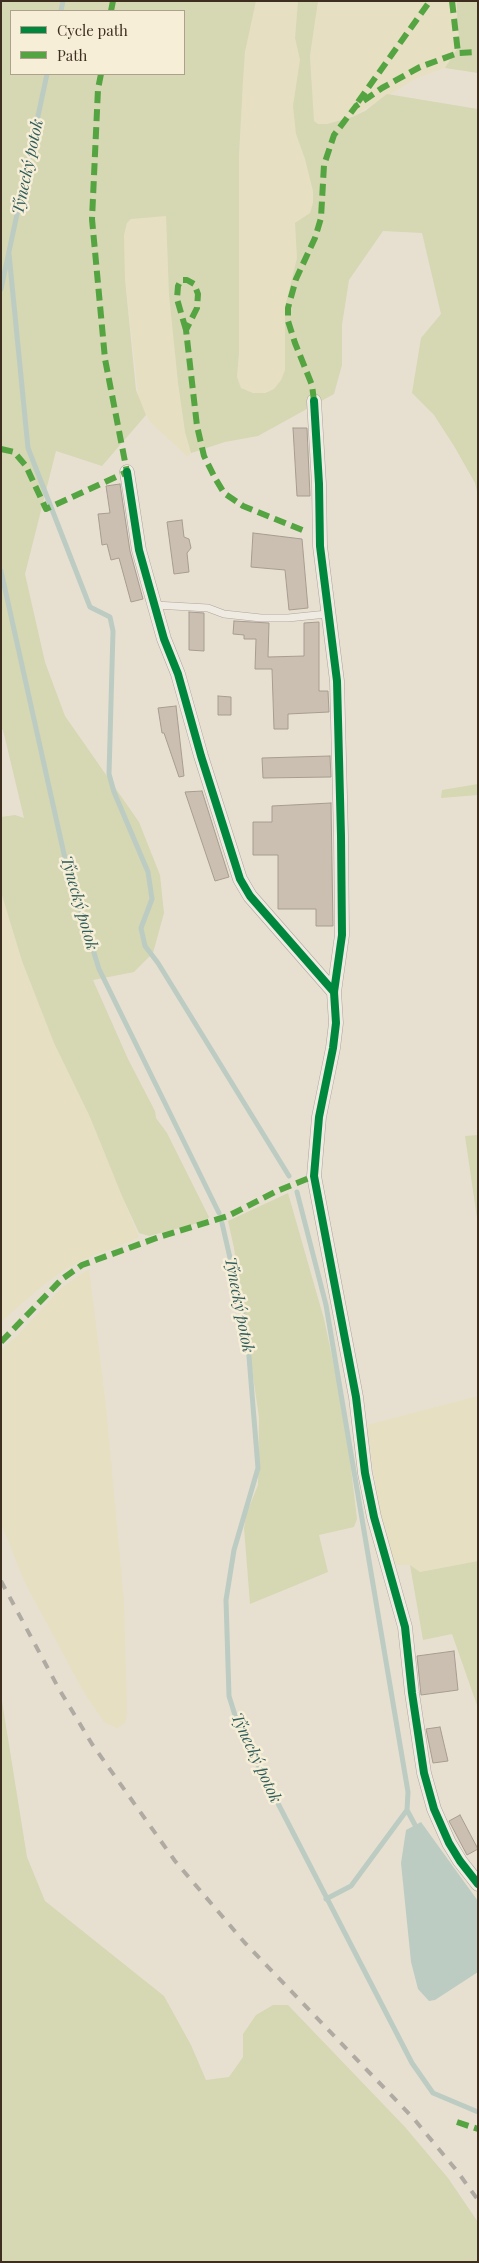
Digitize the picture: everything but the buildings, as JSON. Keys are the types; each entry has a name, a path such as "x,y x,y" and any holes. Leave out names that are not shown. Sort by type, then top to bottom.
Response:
{"street":[{"path":"314,401 319,484 320,546 337,681 342,836 342,935 334,992 336,1023 320,1117 314,1176 356,1396 365,1473 374,1517 405,1627 412,1693 424,1773 434,1809 449,1843 478,1884"},
{"path":"127,472 139,550 164,639 178,674 201,756 240,879 250,896 334,992"}],"lane":[{"path":"155,605 208,608 224,614 261,618 288,618 328,614"}],"shaded area":[{"path":"256,1 298,1 295,38 300,60 296,134 313,191 313,203 310,213 297,222 297,258 285,307 285,370 281,380 274,389 259,394 244,390 240,386 237,377 239,354 239,156 245,52"},
{"path":"318,1 457,1 459,36 455,56 445,68 417,78 352,117 326,124 318,124 314,122 310,56"},
{"path":"166,216 169,295 178,383 185,432 191,453 188,457 151,423 139,401 125,279 124,235 127,223 135,217"},
{"path":"1,892 22,961 54,1043 90,1117 139,1237 85,1259 64,1270 41,1287 1,1322"},
{"path":"89,1269 106,1406 124,1601 127,1713 125,1723 117,1728 104,1722 83,1691 25,1583 1,1524 1,1350 18,1335 62,1287"},
{"path":"478,1396 478,1561 420,1572 410,1565 393,1565 379,1512 367,1425"},
{"path":"421,1822 478,1901 478,1972 435,2000 429,2001 418,1989 411,1962 401,1863 406,1830"}],"green space":[{"path":"1,1 256,1 245,52 239,156 239,354 237,377 241,388 253,393 265,393 274,389 281,380 285,370 285,307 297,258 295,223 310,213 313,203 313,191 296,134 293,106 300,60 295,38 298,1 318,1 310,56 314,121 318,124 327,124 352,117 365,111 387,94 478,109 478,496 475,483 454,446 434,415 412,393 421,338 441,314 422,233 383,231 349,280 342,325 342,365 334,394 258,436 225,442 191,453 185,432 178,383 169,295 166,216 131,219 127,223 124,235 125,279 136,390 146,415 102,466 56,451 25,574 45,662 65,716 139,822 160,875 164,913 153,953 134,972 93,980 128,1059 155,1111 156,1118 167,1133 209,1217 206,1221 149,1236 139,1233 90,1117 54,1043 22,961 1,892 1,817 15,815 24,818 3,730 1,730"},
{"path":"457,1 478,1 478,73 445,68 457,49 459,36"},
{"path":"478,784 478,795 441,798 442,790"},
{"path":"478,1135 478,1225 465,1136"},
{"path":"288,1193 324,1319 345,1417 357,1519 354,1527 319,1535 328,1572 250,1604 244,1528 246,1515 258,1485 259,1417 234,1248 228,1221"},
{"path":"478,1561 478,1708 452,1634 423,1640 410,1565 420,1572"},
{"path":"1,1695 27,1857 45,1901 164,1996 191,2045 206,2080 229,2077 243,2057 243,2034 256,2015 273,2005 288,2005 405,2127 448,2178 478,2222 478,2262 1,2262"}],"waterway":[{"name":"Týnecký potok","path":"61,10 63,1"},
{"name":"Týnecký potok","path":"1,289 47,75"},
{"path":"9,254 28,448 90,607 110,617 113,631 109,774 114,792 148,872 152,899 141,928 145,946 158,963 289,1176"},
{"name":"Týnecký potok","path":"1,571 66,863 99,969 219,1213"},
{"path":"297,1192 326,1305 408,1792 407,1810 351,1886 326,1899"},
{"name":"Týnecký potok","path":"222,1223 247,1332 258,1468 234,1550 226,1600 229,1696 239,1728 412,2063 433,2093 478,2112"},
{"path":"407,1810 415,1825"}],"railway":[{"path":"1,1581 59,1689 92,1744 175,1861 245,1943 414,2119 457,2171 478,2200"}],"marked path":[{"path":"111,10 113,1"},
{"path":"358,102 430,1"},
{"path":"452,1 458,53"},
{"path":"314,401 312,385 288,321 288,308 296,279 315,238 321,218 324,165 334,135 356,106 382,88 420,67 458,53 478,52"},
{"path":"1,449 14,452 26,466 46,509 127,472 105,359 92,219 98,89 101,75"},
{"path":"186,330 177,299 178,286 181,280 187,280 194,284 198,294 197,308 186,330 197,426 204,456 215,478 224,493 243,506 305,531"},
{"path":"1,1342 62,1279 82,1265 162,1236 228,1216 277,1191 314,1176"},
{"path":"457,2122 478,2129"}],"cycle path":[{"path":"314,401 319,484 320,546 337,681 342,935 334,992 336,1023 319,1117 314,1176 356,1397 365,1473 374,1517 405,1627 412,1693 424,1773 434,1809 449,1843 478,1884"},
{"path":"127,472 139,550 164,639 178,674 201,756 240,879 250,896 334,992"}]}
